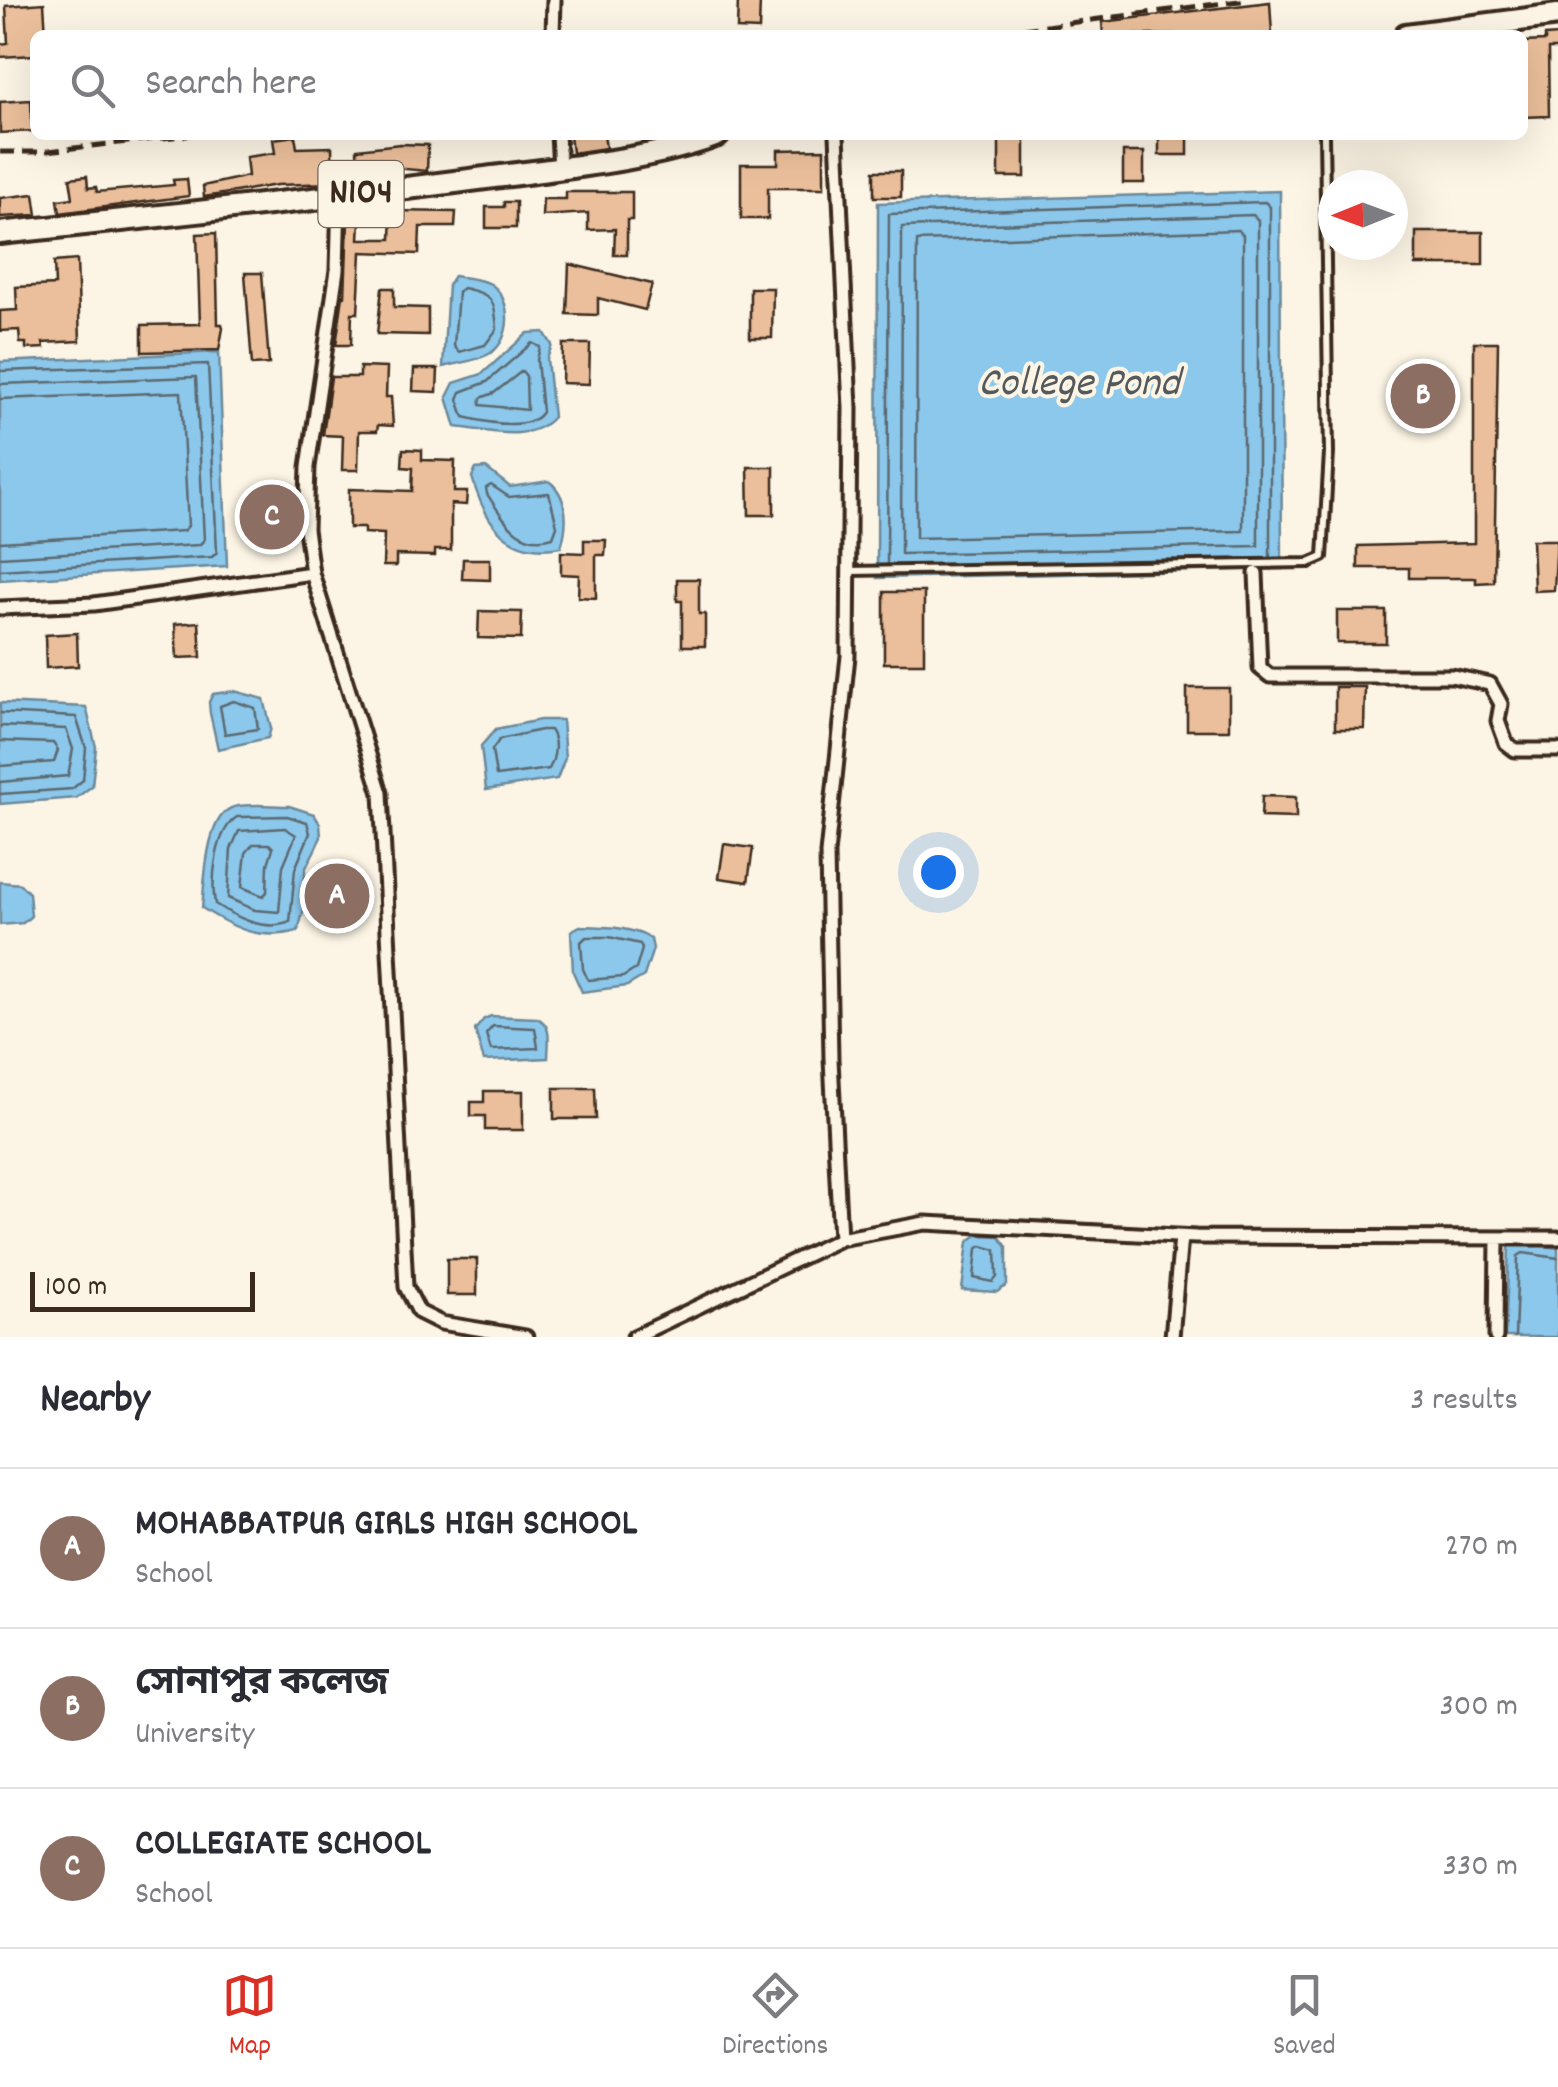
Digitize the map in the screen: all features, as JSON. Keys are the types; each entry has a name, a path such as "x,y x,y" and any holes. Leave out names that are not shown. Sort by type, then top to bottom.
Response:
{"highway":[{"path":"1444,30 1558,15"},
{"name":"N104","path":"0,233 340,197 560,168 698,140"}],"street":[{"path":"553,30 554,0"},
{"path":"558,140 560,168"},
{"path":"837,140 850,408 848,656 827,854 840,1239"},
{"path":"340,197 335,288 308,468 306,529 312,573 381,793 406,1287 419,1312 442,1322 526,1337"},
{"path":"0,608 94,604 312,573"},
{"path":"1256,573 1260,668 1270,676 1452,676 1490,684 1501,704 1498,721 1506,743 1514,750 1558,750"},
{"path":"634,1337 840,1239 925,1224 1181,1236 1558,1238"},
{"path":"1172,1337 1181,1236"},
{"path":"1496,1337 1497,1238"}],"lane":[{"path":"849,570 1308,562 1324,557 1329,453 1324,140"}],"water":[{"name":"College Pond","path":"1280,191 1282,569 877,578 878,203"},
{"path":"454,276 479,280 499,292 506,310 506,330 497,348 489,354 443,367 448,285"},
{"path":"544,332 552,345 547,359 553,417 544,425 521,433 456,427 447,397 454,383 482,374 528,333"},
{"path":"219,352 227,566 0,580 0,362"},
{"path":"486,468 510,487 549,481 556,488 565,512 561,547 527,547 502,533 484,509 472,477 476,469"},
{"path":"234,691 264,699 271,728 268,738 218,749 209,702 213,694"},
{"path":"0,703 86,707 96,747 92,786 76,798 0,804"},
{"path":"562,720 565,758 557,779 486,790 481,746 496,729"},
{"path":"241,806 289,806 314,814 321,837 305,870 304,909 298,931 260,934 202,908 208,852 224,813"},
{"path":"0,882 20,884 29,893 31,916 23,923 0,925"},
{"path":"580,926 626,929 651,939 653,949 644,976 627,986 582,992 573,972 571,931"},
{"path":"491,1016 542,1021 548,1035 548,1058 484,1061 475,1030"},
{"path":"977,1235 999,1236 1007,1247 1007,1285 997,1292 962,1290 968,1242"},
{"path":"1513,1241 1558,1248 1558,1337 1505,1337 1509,1248"}],"building":[{"path":"738,0 760,0 759,30 737,29"},
{"path":"1270,2 1272,30 1103,30 1102,22"},
{"path":"44,3 46,30 30,30 30,55 0,57 0,44 8,43 6,6"},
{"path":"1558,35 1558,49 1548,49 1549,116 1528,117 1528,42 1545,41 1545,36"},
{"path":"30,100 30,131 0,133 0,102"},
{"path":"273,140 296,140 297,148 332,147 333,183 277,185 204,197 203,186 248,176 246,157 275,153"},
{"path":"571,140 605,140 606,148 572,153"},
{"path":"999,140 1025,140 1025,177 999,177"},
{"path":"1159,140 1188,140 1188,155 1159,155"},
{"path":"428,145 427,171 373,166 373,173 358,174 357,149"},
{"path":"824,149 824,188 768,188 768,219 741,219 741,164 778,164 778,150"},
{"path":"1123,152 1144,152 1144,183 1123,183"},
{"path":"874,171 901,171 901,197 874,197"},
{"path":"87,176 88,188 96,187 97,192 174,185 173,180 187,179 189,196 60,213 58,200 73,198 70,178"},
{"path":"566,192 632,192 627,255 614,255 615,229 588,230 588,213 542,216 543,199 566,199"},
{"path":"34,194 37,215 0,217 0,198"},
{"path":"504,202 516,202 516,228 486,228 486,207 504,207"},
{"path":"392,211 456,212 455,227 420,227 419,254 361,252 358,313 352,313 351,345 336,345 345,296 348,221 360,221 359,239 391,239"},
{"path":"1416,232 1483,232 1483,265 1416,265"},
{"path":"216,233 218,324 223,328 219,350 142,352 142,325 200,324 197,234"},
{"path":"77,260 80,341 43,343 44,348 26,349 26,343 20,343 19,330 0,331 0,311 17,310 16,287 55,285 54,262"},
{"path":"569,264 652,284 645,310 598,298 598,315 567,314"},
{"path":"245,273 262,273 269,364 252,365"},
{"path":"382,288 394,288 394,307 428,308 428,335 377,334"},
{"path":"750,288 773,288 772,338 750,338"},
{"path":"1474,342 1498,342 1494,582 1476,583 1476,578 1409,578 1409,568 1358,568 1358,546 1474,543"},
{"path":"563,344 590,344 589,384 562,383"},
{"path":"360,367 387,368 386,397 391,397 393,426 378,425 377,431 359,431 358,470 342,470 343,436 323,435 331,377 360,377"},
{"path":"414,369 438,369 437,392 413,391"},
{"path":"403,449 422,450 422,460 455,461 454,492 467,492 466,505 451,504 451,550 435,550 435,556 396,555 396,566 383,566 384,534 349,528 349,489 412,491 413,468 402,467"},
{"path":"748,467 774,467 774,515 749,515"},
{"path":"584,540 606,540 605,555 596,555 596,598 578,597 579,575 561,574 561,552 584,553"},
{"path":"1532,540 1557,540 1554,590 1534,591"},
{"path":"463,559 490,559 490,580 462,579"},
{"path":"677,579 699,579 699,614 705,614 705,646 682,646 682,601 677,601"},
{"path":"884,592 924,592 924,663 884,663"},
{"path":"479,611 522,612 521,639 478,638"},
{"path":"1337,611 1386,611 1386,643 1337,643"},
{"path":"199,622 201,657 177,658 175,624"},
{"path":"77,633 78,666 46,668 45,635"},
{"path":"1335,687 1365,687 1364,729 1335,729"},
{"path":"1187,688 1229,688 1229,730 1187,730"},
{"path":"1262,796 1296,797 1296,818 1261,817"},
{"path":"724,844 753,848 748,882 719,878"},
{"path":"554,1088 595,1088 596,1119 554,1119"},
{"path":"484,1091 523,1091 523,1130 485,1130 485,1116 471,1116 471,1102 484,1102"},
{"path":"447,1259 477,1259 477,1295 447,1295"}],"railway":[{"path":"1015,30 1247,0"},
{"path":"0,152 38,152 145,140"}],"place":[{"name":"সোনাপুর কলেজ","path":"1423,396"},
{"name":"COLLEGIATE SCHOOL","path":"272,517"},
{"name":"MOHABBATPUR GIRLS HIGH SCHOOL","path":"337,896"}]}
